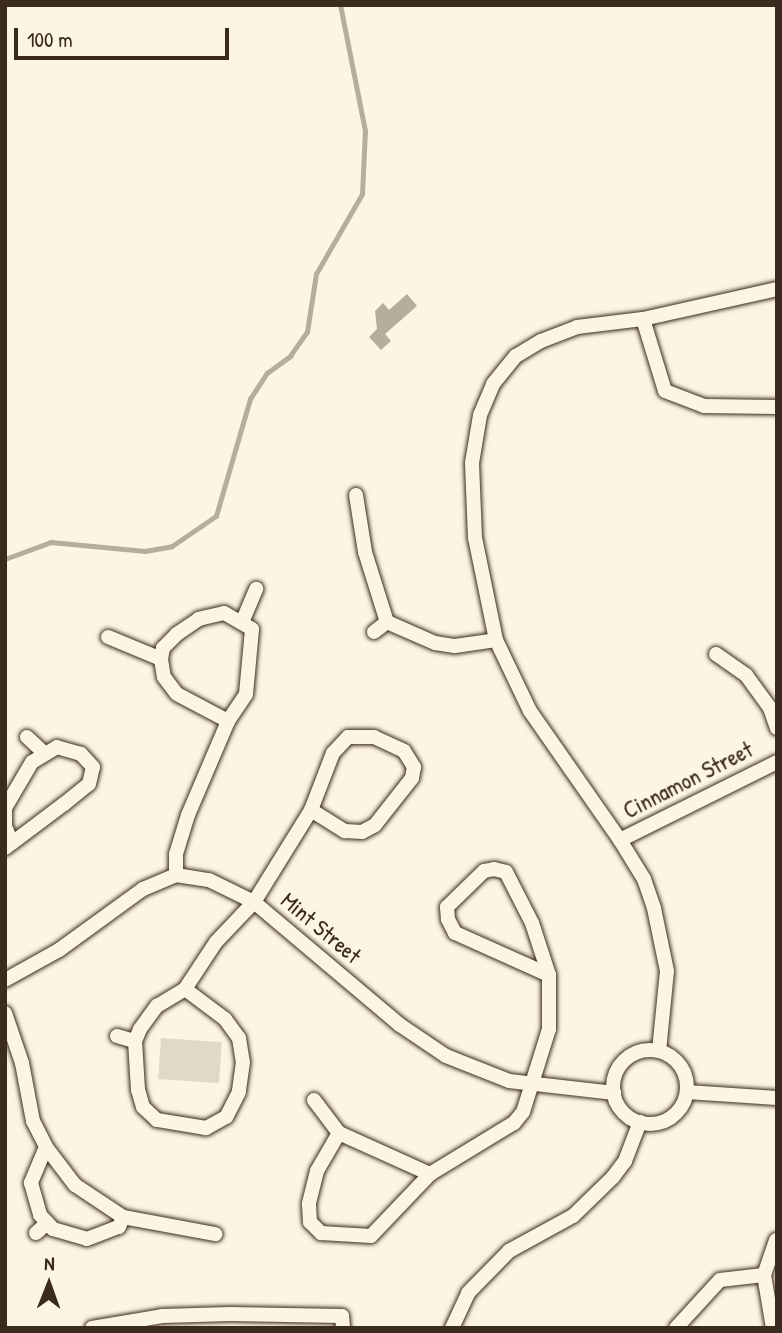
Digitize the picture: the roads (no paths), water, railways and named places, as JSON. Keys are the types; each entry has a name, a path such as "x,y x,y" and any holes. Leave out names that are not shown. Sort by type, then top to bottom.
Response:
{"street":[{"path":"659,1051 667,971 644,879 530,711 496,640 475,538 472,463 480,415 493,384 516,356 558,333 643,319 777,289"},
{"path":"643,319 665,391 704,406 777,407"},
{"path":"356,495 365,552 387,622 435,643 455,646 496,640"},
{"path":"243,620 257,589"},
{"path":"5,980 59,950 143,889 176,875 176,854 188,815 228,722 246,694 253,648 252,629 243,620 224,613 199,619 163,648 161,659 164,677 177,694 228,722"},
{"path":"374,632 387,622"},
{"path":"108,637 161,659"},
{"path":"716,654 746,675 770,708 777,728"},
{"path":"27,737 43,752"},
{"path":"186,989 225,1019 239,1038 243,1062 239,1092 226,1116 206,1128 157,1120 143,1107 138,1090 135,1041 157,1006 186,989 216,942 254,902 311,810 333,752 348,737 374,737 404,751 421,766 375,825 362,832 345,831 311,810"},
{"path":"57,747 81,754 93,767 89,784 9,845 5,808 32,762 43,752 57,747"},
{"name":"Cinnamon Street","path":"620,840 666,813 777,762"},
{"path":"339,1133 317,1171 309,1204 310,1222 321,1234 371,1236 430,1174 514,1123 523,1112 549,1029 549,975 532,923 506,872 495,863 447,907 448,919 455,933 549,975"},
{"name":"Mint Street","path":"176,875 209,880 254,902 424,1042 480,1071 530,1084 614,1093"},
{"path":"5,1013 22,1063 33,1121 46,1147 75,1185 123,1217 215,1234"},
{"path":"117,1036 135,1041"},
{"path":"647,1050 659,1051 677,1062 687,1092 670,1117 640,1122 623,1111 614,1093 617,1069 625,1060 647,1050"},
{"path":"687,1092 777,1098"},
{"path":"314,1100 339,1133 430,1174"},
{"path":"452,1328 468,1293 509,1251 573,1216 613,1178 640,1122"},
{"path":"46,1147 31,1184 33,1201 42,1228 69,1237 87,1239 119,1227 123,1217"},
{"path":"774,1328 764,1275 776,1240"},
{"path":"676,1328 720,1280 764,1275"},
{"path":"92,1328 162,1316 328,1315 342,1316 344,1328"}],"waterway":[{"path":"5,559 51,542 145,551 172,546 216,516 250,399 267,373 290,356 307,332 316,274 362,194 365,131 340,5"}]}
